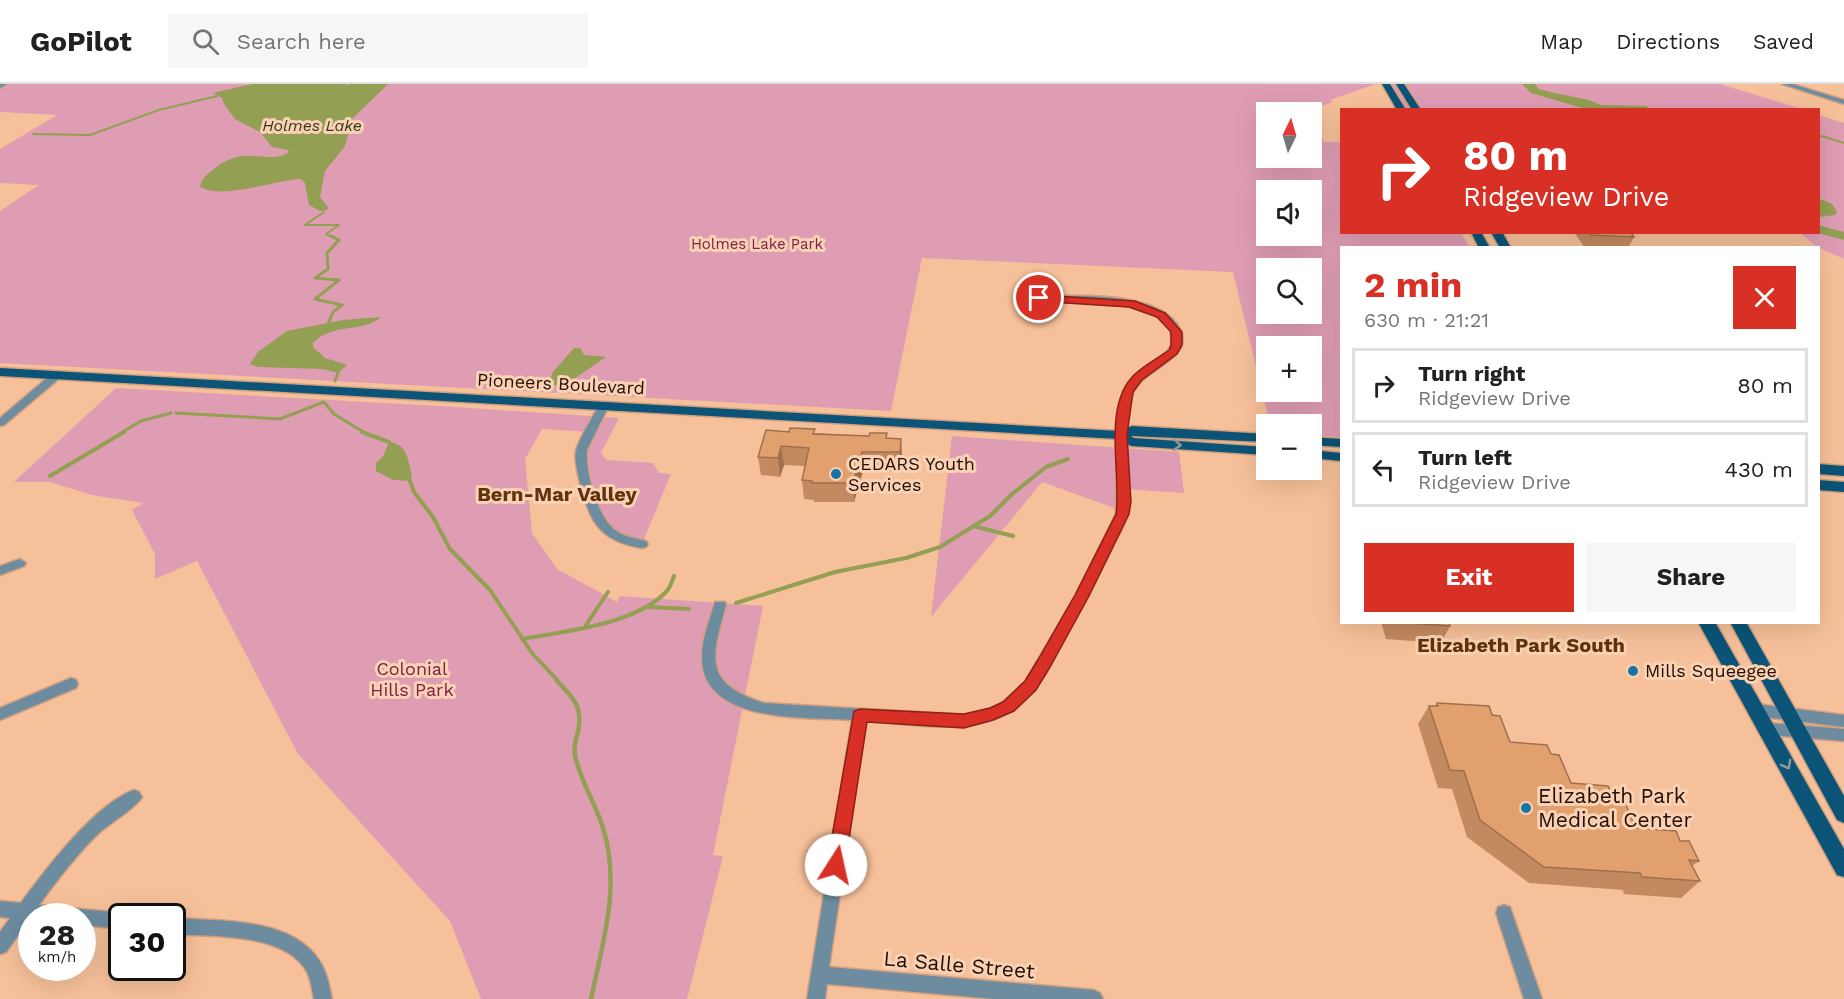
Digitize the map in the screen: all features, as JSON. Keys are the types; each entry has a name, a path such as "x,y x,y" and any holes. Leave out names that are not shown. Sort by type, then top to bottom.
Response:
{"main road":[{"path":"1386,84 1401,108"},
{"path":"1400,84 1416,108"},
{"name":"Pioneers Boulevard","path":"0,372 1120,435 1132,430 1256,437"},
{"name":"Pioneers Boulevard","path":"1120,435 1131,442 1256,450"},
{"path":"1322,442 1340,443"},
{"path":"1322,455 1340,457"},
{"path":"1820,469 1844,471"},
{"path":"1820,485 1844,487"},
{"path":"1707,624 1844,868"},
{"path":"1739,624 1844,814"}],"street":[{"path":"1785,84 1844,102"},
{"path":"1831,98 1844,90"},
{"path":"720,604 707,647 706,660 714,682 721,690 743,703 764,709 964,721 993,714 1020,697 1030,686 1050,653 1118,526 1124,502 1120,435 1128,392 1131,386 1173,352 1178,339 1174,327 1161,315 1131,304 1039,298"},
{"path":"0,423 57,375"},
{"path":"604,405 580,458 594,514 615,536 642,544"},
{"path":"0,571 20,563"},
{"path":"0,714 71,684"},
{"path":"1756,710 1844,721"},
{"path":"816,999 860,715"},
{"path":"1767,729 1844,735"},
{"path":"31,903 70,850 87,832 114,809 134,796"},
{"path":"0,909 18,910"},
{"path":"1504,913 1533,999"},
{"path":"0,946 18,921"},
{"path":"186,927 267,935 284,940 310,960 318,975 323,999"},
{"name":"La Salle Street","path":"820,975 1095,999"}],"green space":[{"name":"Holmes Lake Park","path":"9,84 1376,84 1330,100 1333,102 1322,106 1322,102 1256,102 1256,168 1322,168 1322,138 1324,142 1340,142 1340,234 1462,234 1469,246 1340,246 1340,437 1322,436 1322,414 1268,414 1265,402 1322,402 1322,336 1256,336 1256,366 1233,272 922,258 891,411 0,363 0,211 39,185 0,183 0,149 57,115 0,112 0,89"},
{"path":"1379,84 1720,84 1799,108 1416,108 1401,85 1396,85 1411,108 1405,108 1390,85"},
{"path":"1820,116 1844,123 1844,259 1816,246 1801,234 1820,234"},
{"name":"Colonial Hills Park","path":"116,388 619,418 601,453 606,460 653,463 659,473 671,474 642,544 608,532 581,464 590,432 542,429 525,459 532,533 557,569 617,602 620,596 763,606 713,855 723,856 687,999 481,999 450,921 298,754 197,561 155,579 155,554 132,510 143,503 92,495 50,482 14,482"},
{"path":"952,436 1179,452 1184,493 1124,489 1123,511 1042,482 931,617"}],"water":[{"name":"Holmes Lake","path":"252,84 347,84 343,86 388,84 352,119 345,146 325,171 320,197 328,207 327,210 320,211 309,205 305,183 301,179 235,190 210,190 200,187 207,175 225,161 246,156 281,156 289,152 272,147 260,132 235,119 222,98 213,93"},
{"path":"381,317 366,325 330,332 313,343 313,347 325,358 347,365 338,373 323,369 258,367 250,364 258,352 287,331 343,320"},
{"path":"574,348 580,348 584,355 606,357 571,381 556,385 548,384 553,372"},
{"path":"389,442 400,446 406,454 412,477 410,481 393,480 376,471 376,463 383,456"}],"building":[{"path":"1632,234 1634,237 1591,235"},
{"path":"790,428 815,429 813,434 869,436 870,433 887,433 886,438 901,439 900,452 862,452 853,483 812,483 812,481 802,480 809,448 781,446 778,458 758,457 766,430 789,432"},
{"path":"1422,624 1450,624 1450,626"},
{"name":"Elizabeth Park Medical Center","path":"1437,703 1489,706 1492,715 1500,716 1510,742 1547,745 1551,754 1559,755 1571,783 1608,786 1613,796 1622,796 1636,828 1676,831 1680,841 1689,841 1699,861 1689,860 1700,881 1642,877 1640,873 1544,867 1480,820 1464,771 1450,770 1429,706 1438,706"}],"waterway":[{"path":"1528,84 1535,91 1585,103 1596,108"},
{"path":"33,134 90,135 159,110 217,96"},
{"path":"1820,136 1844,143"},
{"path":"1820,203 1830,212 1820,213"},
{"path":"324,212 305,225 339,225 326,234 334,238"},
{"path":"1820,230 1844,236"},
{"path":"328,324 333,312 342,305 315,299 339,280 315,278 328,269 327,253 339,240 331,236"},
{"path":"335,381 338,373"},
{"path":"176,413 280,419 324,402 334,414 365,433"},
{"path":"121,433 141,421 171,413"},
{"path":"50,476 124,432"},
{"path":"362,432 389,442"},
{"path":"974,526 990,516 1012,494 1046,467 1068,459"},
{"path":"410,481 414,492 433,517 450,549 490,590 523,639"},
{"path":"736,603 835,572 906,558 940,547 974,526"},
{"path":"974,526 1013,536"},
{"path":"523,639 598,625 636,612 666,592 674,576"},
{"path":"586,625 608,592"},
{"path":"648,607 689,609"},
{"path":"523,639 532,653 559,682"},
{"path":"557,681 572,698 578,709 579,723 575,755 580,774 600,818 608,849 610,871 608,914 591,999"}],"place":[{"name":"CEDARS Youth Services","path":"836,474"},
{"name":"Mills Squeegee","path":"1633,671"},
{"name":"Elizabeth Park Medical Center","path":"1526,808"}],"district":[{"name":"Bern-Mar Valley","path":"557,494"},
{"name":"Elizabeth Park South","path":"1521,645"}],"route":[{"path":"836,865 860,715 964,721 993,714 1008,706 1030,686 1082,596 1118,526 1124,502 1120,435 1128,392 1138,378 1173,352 1178,339 1176,332 1174,327 1161,315 1142,306 1121,302 1039,298"}]}
